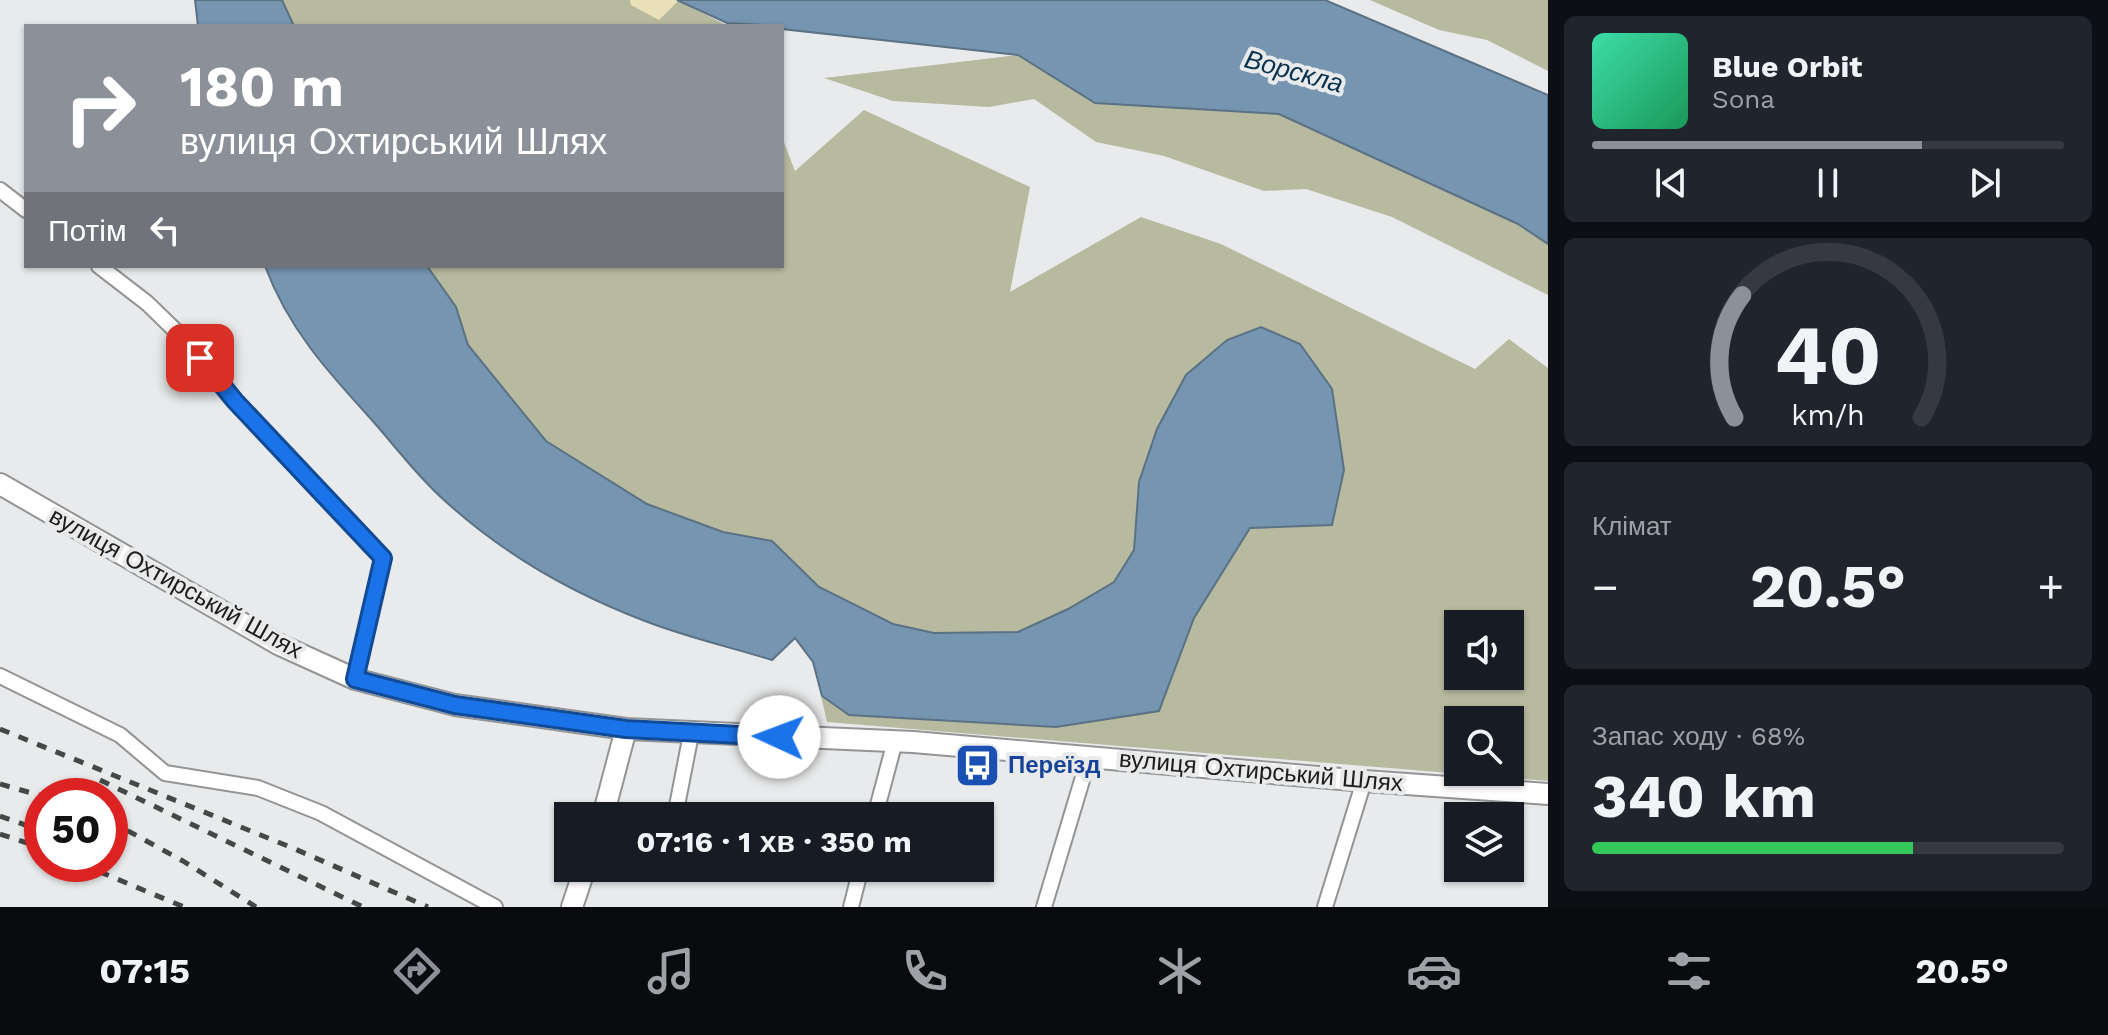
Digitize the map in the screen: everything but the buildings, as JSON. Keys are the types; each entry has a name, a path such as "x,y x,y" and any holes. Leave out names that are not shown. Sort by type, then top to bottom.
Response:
{"main road":[{"name":"вулиця Охтирський Шлях","path":"0,484 280,645 355,679 455,705 626,729 895,741 1548,794"},
{"path":"607,802 626,729"},
{"path":"572,907 580,882"}],"street":[{"path":"0,190 24,208"},
{"path":"102,268 147,303 182,337 235,401 383,558 355,679"},
{"path":"0,676 120,735 165,773 258,788 321,813 495,907"},
{"path":"678,802 691,734"},
{"path":"879,802 895,741"},
{"path":"1044,907 1089,757"},
{"path":"1325,907 1364,781"},
{"path":"851,907 857,882"}],"green space":[{"path":"282,0 677,0 724,24 293,24"},
{"path":"1370,0 1548,0 1548,71 1487,40 1439,30"},
{"path":"1018,55 1095,103 1279,114 1518,224 1548,244 1548,295 1392,217 1306,189 1264,191 1164,156 1096,142 1034,99 989,107 893,101 824,78"},
{"path":"864,110 1030,187 1010,292 1141,217 1221,244 1475,369 1509,339 1548,368 1548,781 1524,779 1524,706 1444,706 1444,772 827,722 813,662 822,696 1159,711 1194,618 1332,389 1300,344 1260,327 1186,375 1157,429 1139,482 1134,550 1114,582 1068,609 1018,632 934,633 893,624 819,587 772,541 723,532 647,504 546,441 468,345 456,307 428,268 784,268 784,142 795,171"}],"sand":[{"path":"630,0 678,1 659,20 631,5"}],"water":[{"path":"195,0 282,0 293,24 198,24"},
{"name":"Ворскла","path":"677,0 1325,0 1548,95 1548,244 1518,224 1279,114 1095,103 1018,55 784,29 784,24 727,23"},
{"path":"266,268 428,268 456,307 468,345 546,441 647,504 723,532 772,541 819,587 893,624 934,633 1018,632 1068,609 1114,582 1134,550 1139,482 1157,429 1186,375 1227,340 1261,327 1300,344 1332,389 1344,470 1332,525 1250,528 1194,618 1159,711 1056,727 849,715 822,696 813,662 795,638 772,660 676,632 591,598 538,570 489,537 425,481 324,366 297,329"}],"railway":[{"path":"0,729 295,849 428,907"},
{"path":"0,784 24,791"},
{"path":"128,794 363,907"},
{"path":"0,816 24,825"},
{"path":"128,831 256,907"},
{"path":"0,834 24,842"},
{"path":"124,882 184,907"}],"place":[{"name":"Переїзд","path":"977,765"}],"route":[{"path":"200,358 235,401 383,558 355,679 455,705 626,729 779,737"}]}
